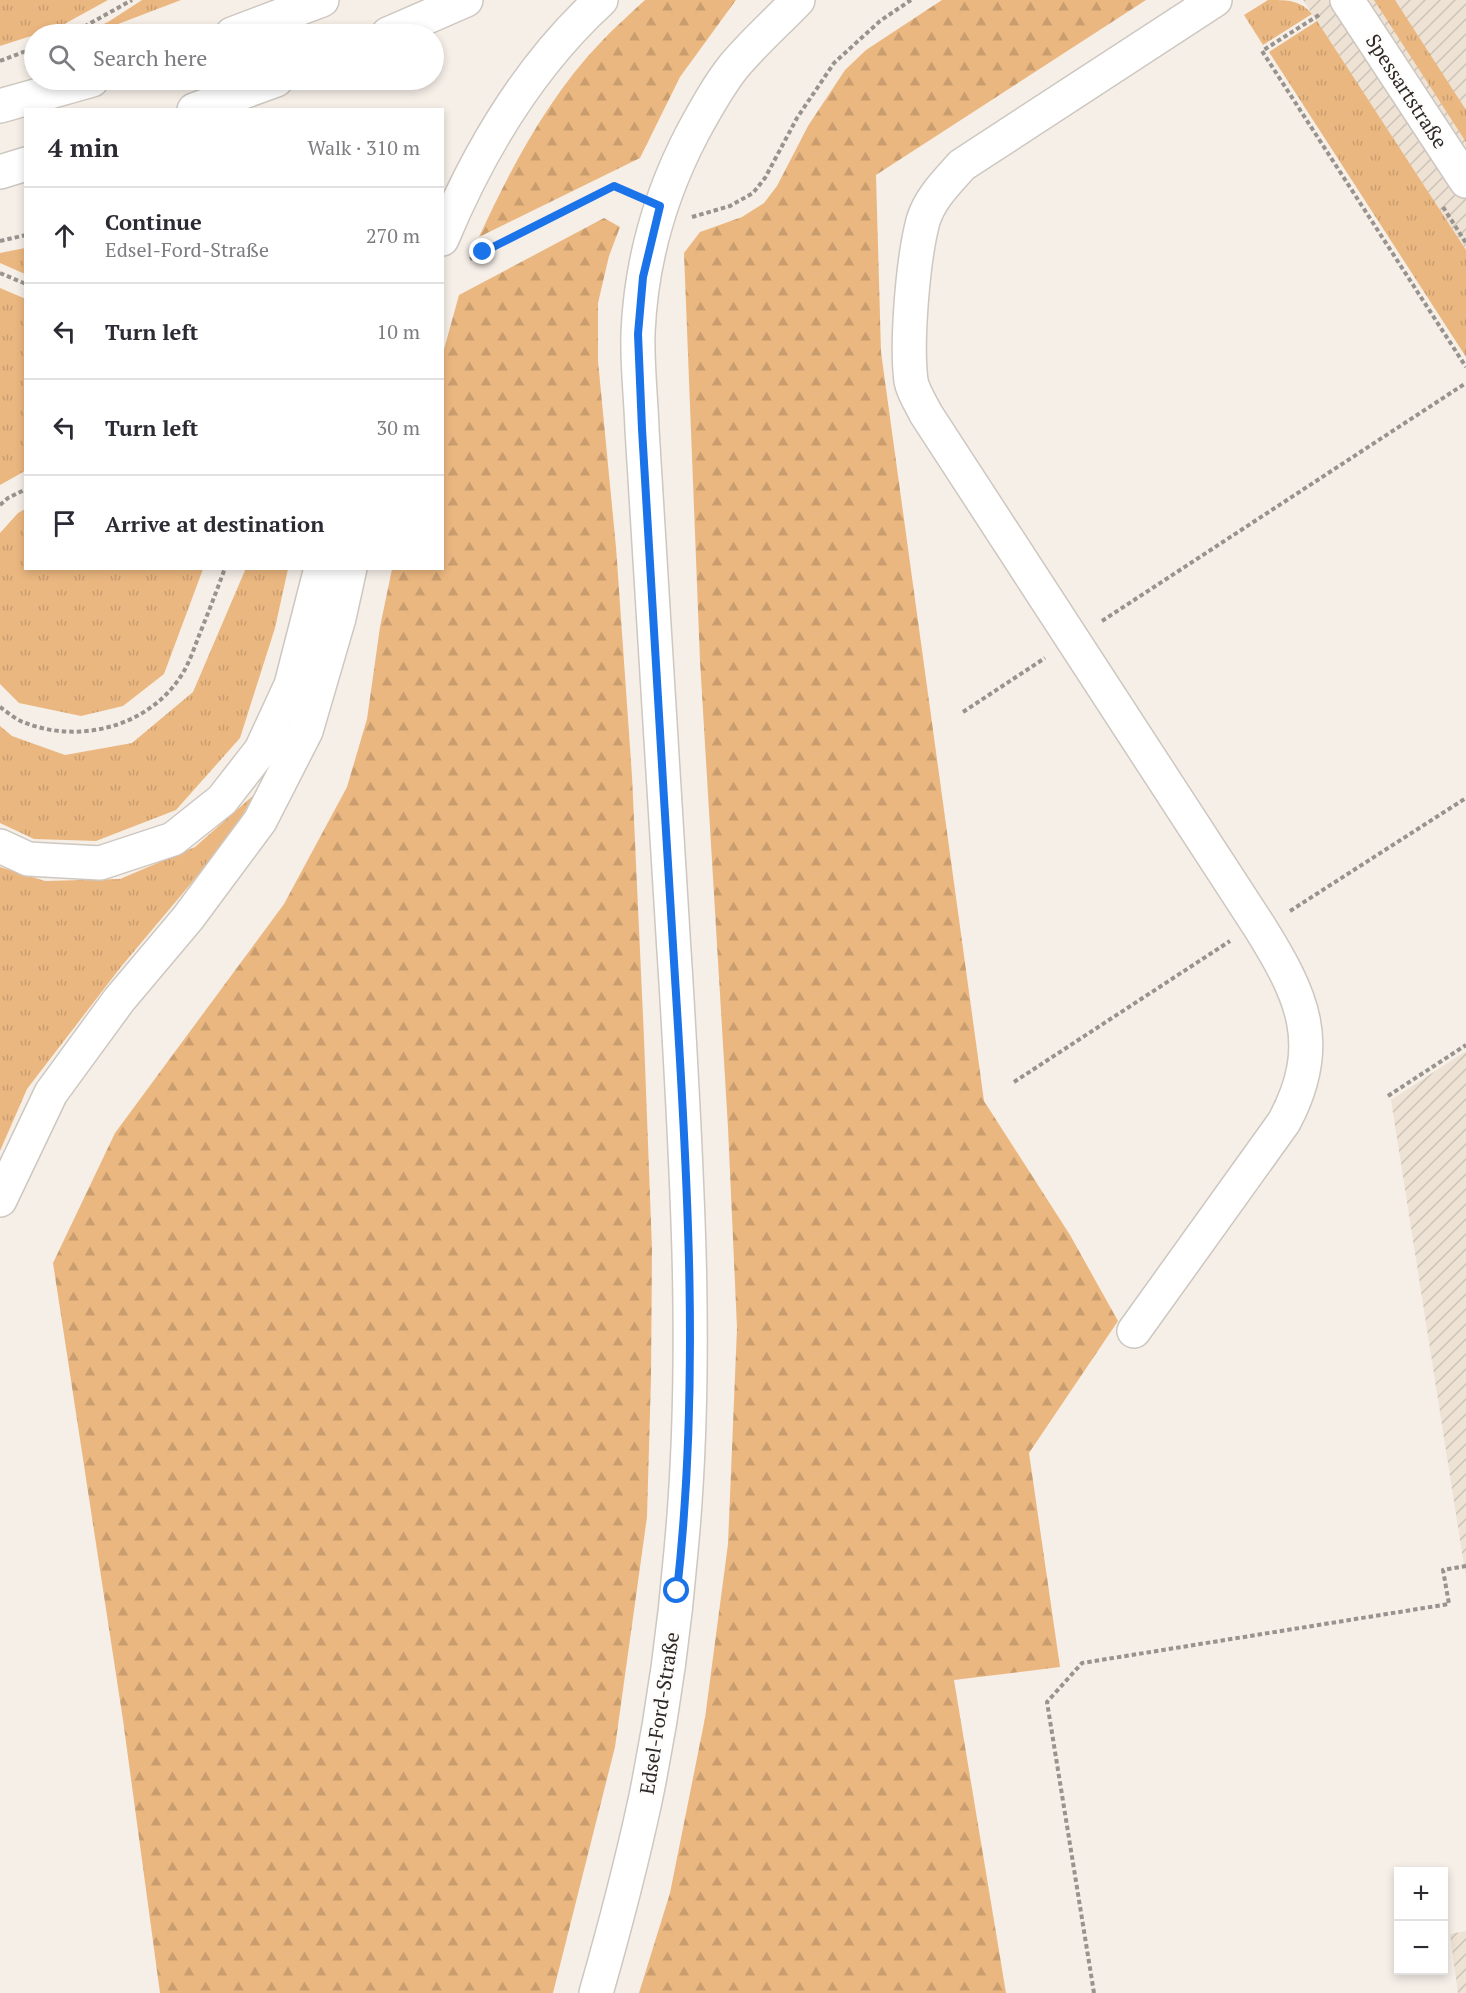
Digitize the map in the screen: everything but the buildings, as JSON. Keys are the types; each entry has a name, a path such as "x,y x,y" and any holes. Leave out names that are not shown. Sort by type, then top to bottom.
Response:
{"main road":[{"path":"252,24 282,0"},
{"path":"261,24 322,0"},
{"path":"411,24 466,0"},
{"path":"453,250 463,190 507,113 548,56 601,0"},
{"name":"Edsel-Ford-Straße","path":"596,1993 627,1879 645,1801 656,1739 670,1650 681,1551 689,1440 688,1200 642,429 638,334 643,277 674,212 676,164 706,109 733,67 798,0"},
{"path":"1134,1331 1284,1122 1296,1099 1302,1080 1306,1037 1301,1006 1285,968 926,414 912,383 911,320 915,270 923,220 936,194 962,165 1204,5"},
{"name":"Spessartstraße","path":"1337,5 1466,181"},
{"path":"0,106 57,90"},
{"path":"199,108 249,90"},
{"path":"0,172 24,165"},
{"path":"0,186 24,184"},
{"path":"0,846 27,859 100,863 173,839 222,800 261,750 291,685 320,570"},
{"path":"0,1200 51,1093 119,1000 188,918 260,821 306,731 339,618 350,570"}],"path":[{"path":"89,24 132,0"},
{"path":"453,250 614,186 674,212 730,206 753,193 765,178 797,118 834,63 880,21 911,0"},
{"path":"1337,5 1262,51 1466,368"},
{"path":"0,61 24,52"},
{"path":"0,242 24,236"},
{"path":"0,273 24,283"},
{"path":"963,712 1466,383"},
{"path":"0,505 24,490"},
{"path":"0,707 21,722 47,730 82,732 110,728 138,716 160,700 179,679 191,658 224,570"},
{"path":"1388,1096 1466,1045"},
{"path":"1094,1993 1047,1702 1082,1663 1449,1604 1443,1570 1466,1566"}],"shaded area":[{"path":"1303,0 1466,0 1466,250 1314,17"},
{"path":"1466,1051 1466,1578 1391,1100"},
{"path":"1466,1931 1466,1993 1458,1993 1450,1934"}],"green space":[{"path":"0,0 108,0 64,24 24,24 24,38 0,46"},
{"path":"142,0 181,0 118,24 104,24"},
{"path":"645,0 736,0 680,77 640,158 479,237 532,134 564,86 601,42"},
{"path":"942,0 1146,0 876,175 881,352 984,1101 1070,1235 1118,1321 1029,1453 1060,1667 954,1680 1006,1993 639,1993 670,1893 705,1718 728,1544 737,1328 728,1128 700,661 684,253 700,232 742,217 764,203 777,186 808,126 845,70 866,50"},
{"path":"1268,0 1293,2 1303,6 1312,14 1263,45 1244,15"},
{"path":"1374,0 1395,0 1466,110 1466,142"},
{"path":"1317,21 1466,250 1466,357 1269,52"},
{"path":"604,218 620,227 609,256 598,303 598,361 616,547 632,776 652,1249 647,1517 615,1747 553,1993 160,1993 123,1720 53,1263 115,1133 284,904 347,787 367,719 380,627 392,570 444,570 444,349 459,295"},
{"path":"24,248 24,274 0,263 0,253"},
{"path":"0,288 24,298 24,472 0,485"},
{"path":"24,510 24,570 203,570 164,674 123,706 81,716 19,703 0,684 0,533"},
{"path":"245,570 288,570 275,628 240,738 176,810 96,841 34,839 0,823 0,726 12,736 65,755 132,743 193,692"},
{"path":"256,793 225,843 120,968 27,1089 0,1151 0,867 45,881 120,879 195,847"}],"route":[{"path":"483,252 614,186 660,206 643,277 638,334 688,1200 689,1440 677,1591"}]}
